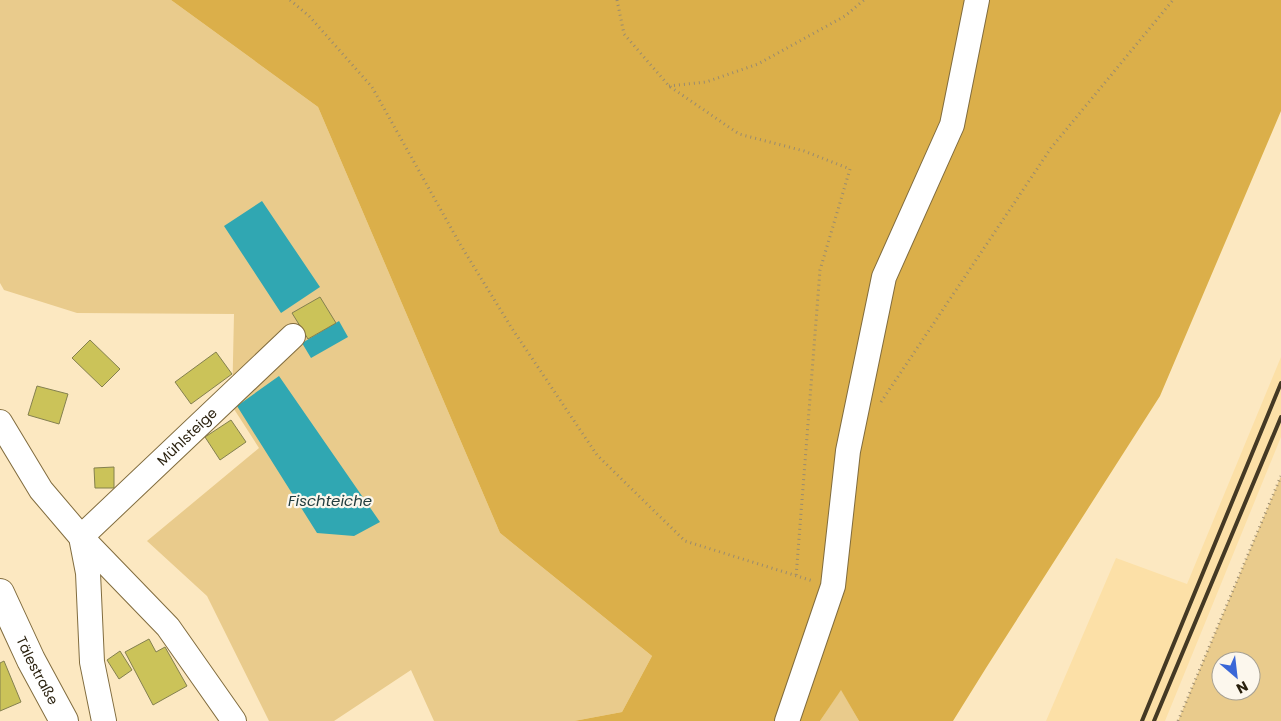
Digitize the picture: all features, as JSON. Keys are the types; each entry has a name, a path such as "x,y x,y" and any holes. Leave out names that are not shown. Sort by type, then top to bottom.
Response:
{"street":[{"path":"787,721 833,586 848,451 884,277 952,125 977,0"},
{"name":"Mühlsteige","path":"81,536 293,336"},
{"path":"0,422 41,490 81,536 168,627 234,721"},
{"path":"81,536 88,573 92,662 104,721"},
{"name":"Tälestraße","path":"0,593 31,660 64,721"}],"path":[{"path":"290,0 309,16 372,87 460,244 511,327 597,455 686,541 796,577 833,586"},
{"path":"617,0 624,34 669,86 739,134 804,151 850,169 820,270 796,577"},
{"path":"669,86 706,82 758,64 845,16 864,0"},
{"path":"881,402 1051,148 1173,0"},
{"path":"1178,721 1281,476"}],"shaded area":[{"path":"0,0 171,0 318,107 500,533 652,656 622,712 574,721 434,721 411,670 334,721 269,721 207,596 147,541 259,448 232,406 234,314 77,313 4,290 0,283"},
{"path":"171,0 1281,0 1281,111 1160,396 953,721 859,721 841,690 820,721 574,721 622,712 652,656 500,533 318,107"},
{"path":"1281,357 1281,437 1165,721 1046,721 1116,558 1187,584"},
{"path":"1281,476 1281,721 1178,721"},
{"path":"841,689 859,721 820,721"}],"water":[{"path":"262,201 320,287 281,313 224,226"},
{"path":"339,321 348,337 311,358 302,343"},
{"name":"Fischteiche","path":"279,376 380,522 354,536 317,533 237,406"}],"building":[{"path":"320,297 336,323 308,339 292,313"},
{"path":"90,340 120,369 102,387 72,358"},
{"path":"216,352 232,374 191,404 175,382"},
{"path":"37,386 68,394 59,424 28,415"},
{"path":"231,420 246,442 220,460 205,437"},
{"path":"114,467 114,488 95,488 94,468"},
{"path":"149,639 156,652 165,647 187,686 153,705 125,652"},
{"path":"120,651 132,670 119,679 107,660"},
{"path":"4,661 21,702 0,711 0,663"}],"railway":[{"path":"1142,721 1281,383"},
{"path":"1154,721 1281,417"}]}
